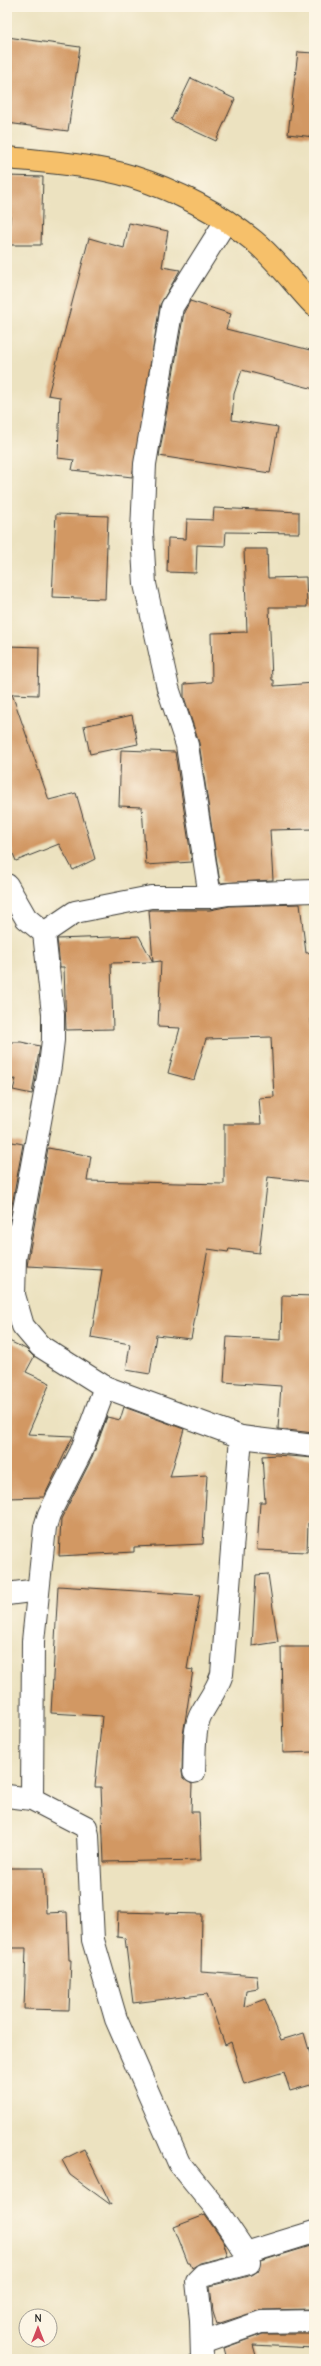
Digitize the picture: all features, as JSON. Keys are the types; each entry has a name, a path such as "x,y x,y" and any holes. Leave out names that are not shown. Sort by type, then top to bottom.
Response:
{"main road":[{"path":"7,158 68,164 133,177 180,196 226,221 254,242 314,305"}],"street":[{"path":"210,897 187,745 168,688 145,584 142,532 145,464 172,307 226,221"},
{"path":"7,885 26,918 44,933 53,1014 53,1040 50,1066 15,1259 14,1295 23,1326 40,1346 105,1387 241,1438 314,1446"},
{"path":"44,933 75,912 151,897 210,897 229,894 314,891"},
{"path":"32,1799 33,1641 45,1526 49,1514 81,1452 105,1387"},
{"path":"194,1772 200,1717 219,1684 222,1674 241,1438"},
{"path":"7,1594 38,1590"},
{"path":"7,1796 32,1799 86,1827 88,1835 93,1940 116,2019 179,2163 214,2206 246,2253 249,2263 203,2275 197,2281 202,2351 260,2322 314,2321"},
{"path":"246,2253 314,2232"}],"building":[{"path":"7,37 80,47 68,131 7,123"},
{"path":"298,52 314,53 314,137 288,134"},
{"path":"191,78 235,99 216,141 171,120"},
{"path":"7,176 43,177 41,245 9,245 10,216 7,216"},
{"path":"129,223 168,231 162,267 180,270 160,305 132,477 72,470 74,460 58,458 60,397 48,395 89,238 124,248"},
{"path":"190,301 231,314 226,329 314,351 314,389 242,370 234,394 232,420 278,427 270,473 159,456 184,312"},
{"path":"214,508 299,512 299,533 226,532 225,546 197,545 196,573 167,572 168,538 186,539 187,519 213,520"},
{"path":"56,514 108,516 105,599 52,597"},
{"path":"244,549 267,549 268,578 306,577 307,607 269,607 272,680 274,680 274,686 314,683 314,829 270,830 273,880 220,883 199,743 184,697 184,684 212,682 211,633 247,632"},
{"path":"7,646 39,647 38,695 12,694 49,800 76,793 95,859 73,870 59,844 16,861 7,839"},
{"path":"132,715 138,744 90,754 84,726"},
{"path":"121,750 175,752 192,862 146,865 142,807 119,806"},
{"path":"300,904 306,953 314,952 314,1003 310,1003 314,1063 314,1182 268,1177 259,1253 229,1249 228,1252 208,1249 191,1339 156,1335 150,1374 126,1370 130,1344 91,1337 102,1270 27,1266 48,1148 91,1156 87,1181 224,1184 224,1124 261,1124 259,1098 274,1097 271,1037 206,1039 194,1080 168,1073 180,1028 158,1027 161,961 153,962 149,910 210,910 230,906"},
{"path":"139,936 153,962 111,963 113,1029 66,1030 64,967 60,967 57,939"},
{"path":"7,1042 21,1042 40,1046 32,1094 13,1090 16,1079 7,1080"},
{"path":"7,1141 23,1144 7,1233"},
{"path":"282,1295 314,1296 314,1433 278,1429 281,1386 224,1382 227,1337 281,1340"},
{"path":"7,1340 26,1349 34,1357 26,1372 50,1383 28,1434 73,1436 44,1497 7,1498"},
{"path":"124,1407 184,1429 170,1477 207,1475 203,1544 134,1547 134,1552 59,1556 61,1519 92,1458 107,1417 120,1420"},
{"path":"276,1455 314,1458 314,1523 308,1523 307,1552 257,1550 260,1502 265,1502 262,1456"},
{"path":"268,1574 278,1642 252,1646 256,1575"},
{"path":"58,1586 200,1595 187,1669 193,1670 183,1735 182,1772 183,1778 192,1784 191,1812 199,1812 201,1860 104,1862 101,1787 95,1787 102,1716 51,1713"},
{"path":"281,1647 314,1647 314,1752 283,1753"},
{"path":"7,1868 44,1868 46,1913 67,1912 69,1960 71,1960 69,2010 24,2009 26,1948 9,1948"},
{"path":"118,1912 202,1914 201,1972 257,1976 258,1988 246,1990 244,2007 265,1999 281,2040 304,2033 314,2067 314,2084 290,2091 284,2072 244,2084 231,2042 225,2045 207,1994 133,2003 125,1938 117,1937"},
{"path":"84,2149 111,2205 70,2175 62,2160"},
{"path":"205,2215 223,2241 228,2256 200,2263 192,2268 190,2263 188,2263 174,2227"},
{"path":"314,2245 314,2309 261,2310 217,2324 213,2311 210,2286 252,2275 258,2271 261,2261"},
{"path":"263,2334 314,2334 314,2348 253,2345 257,2359 227,2359 224,2348"}]}
